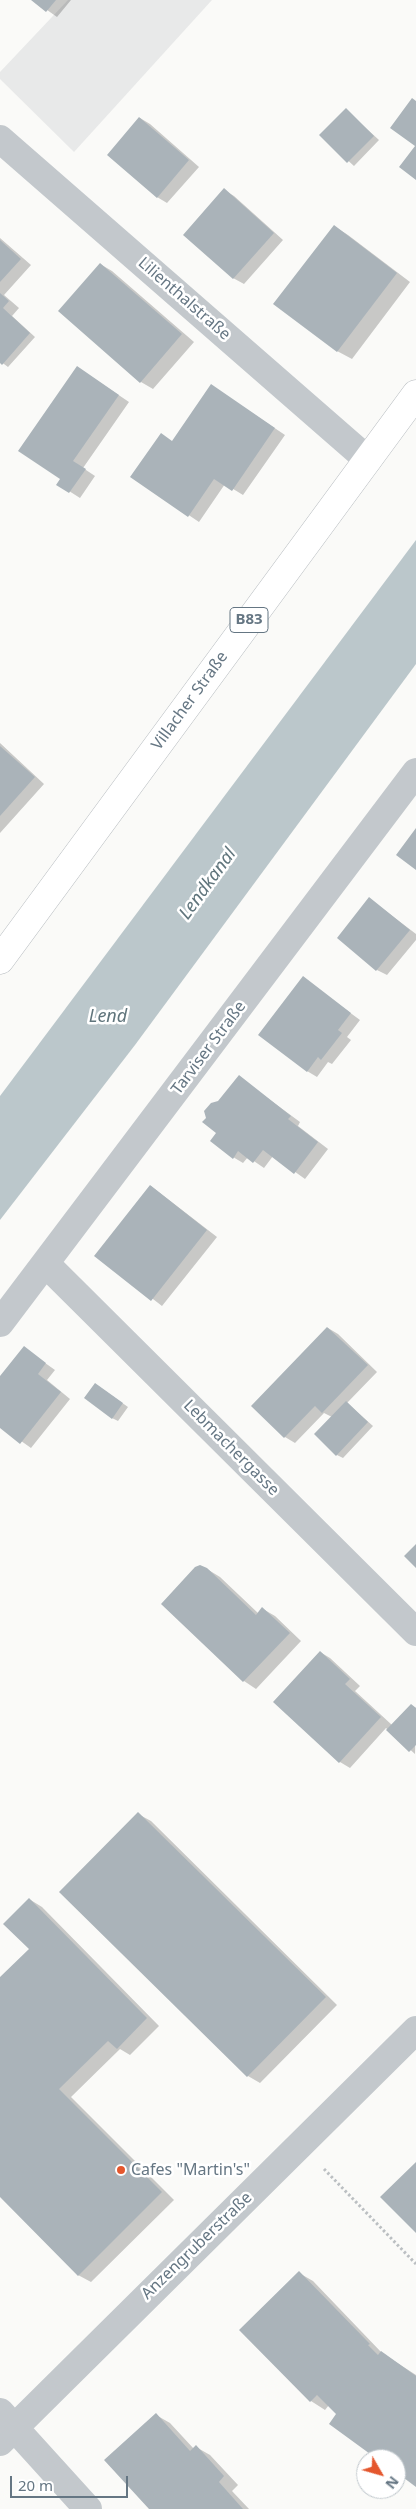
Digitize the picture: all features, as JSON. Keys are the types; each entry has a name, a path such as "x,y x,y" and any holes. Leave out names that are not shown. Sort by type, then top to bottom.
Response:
{"main road":[{"name":"Villacher Straße","path":"2,951 416,394"}],"street":[{"name":"Lilienthalstraße","path":"0,139 368,460"},
{"name":"Tarviser Straße","path":"0,1323 416,772"},
{"name":"Lebmachergasse","path":"46,1264 416,1632"},
{"name":"Anzengruberstraße","path":"5,2427 300,2145 416,2030"},
{"path":"5,2427 88,2509"}],"path":[{"path":"300,2145 416,2264"}],"shaded area":[{"path":"68,0 212,0 74,152 0,79 0,72"}],"water":[{"name":"Lend","path":"416,540 416,664 135,1045 0,1220 0,1096"}],"building":[{"path":"31,0 56,0 46,12"},
{"path":"412,98 416,101 416,180 399,167 415,146 390,128"},
{"path":"346,108 374,136 347,163 319,135"},
{"path":"139,117 189,160 157,198 107,155"},
{"path":"224,188 274,233 233,279 183,235"},
{"path":"334,225 397,273 337,352 273,304"},
{"path":"0,240 21,259 0,282"},
{"path":"100,263 182,334 140,383 58,311"},
{"path":"0,293 9,301 3,308 30,333 2,365 0,363"},
{"path":"77,366 119,395 73,461 86,469 69,493 56,485 60,479 18,451"},
{"path":"211,384 275,428 232,491 214,479 188,517 130,477 161,433 172,441"},
{"path":"0,746 35,777 0,816"},
{"path":"416,828 416,870 396,855"},
{"path":"369,897 410,930 376,971 337,938"},
{"path":"303,976 351,1013 338,1030 342,1033 321,1060 318,1057 307,1072 258,1035"},
{"path":"239,1075 291,1116 288,1119 318,1142 294,1174 263,1150 253,1163 238,1151 233,1159 210,1141 216,1133 202,1122 206,1118 204,1111 211,1103 218,1101"},
{"path":"150,1185 207,1230 151,1301 94,1256"},
{"path":"327,1327 368,1365 322,1413 315,1406 284,1438 251,1406"},
{"path":"24,1346 46,1363 38,1374 61,1392 20,1444 0,1428 0,1376"},
{"path":"95,1383 123,1403 112,1419 84,1398"},
{"path":"346,1401 368,1422 336,1456 314,1434"},
{"path":"416,1544 416,1568 404,1556"},
{"path":"200,1565 207,1568 256,1615 262,1607 290,1633 243,1682 161,1604 195,1567"},
{"path":"320,1651 350,1679 345,1684 381,1717 339,1763 273,1702"},
{"path":"411,1704 416,1708 416,1745 409,1752 386,1730"},
{"path":"138,1812 326,1997 247,2077 59,1892"},
{"path":"29,1898 147,2018 117,2049 108,2041 59,2089 162,2192 78,2276 0,2197 0,1977 29,1949 3,1924"},
{"path":"416,2162 416,2233 380,2197"},
{"path":"299,2271 370,2344 368,2345 378,2355 381,2351 416,2376 416,2487 406,2480 406,2449 363,2449 329,2424 336,2414 317,2395 310,2402 239,2330"},
{"path":"156,2413 190,2451 196,2445 224,2476 219,2482 243,2509 149,2509 104,2460"}],"place":[{"name":"Cafes \"Martin's\"","path":"121,2170"}],"water label":[{"name":"Lendkanal","path":"208,884"}]}
